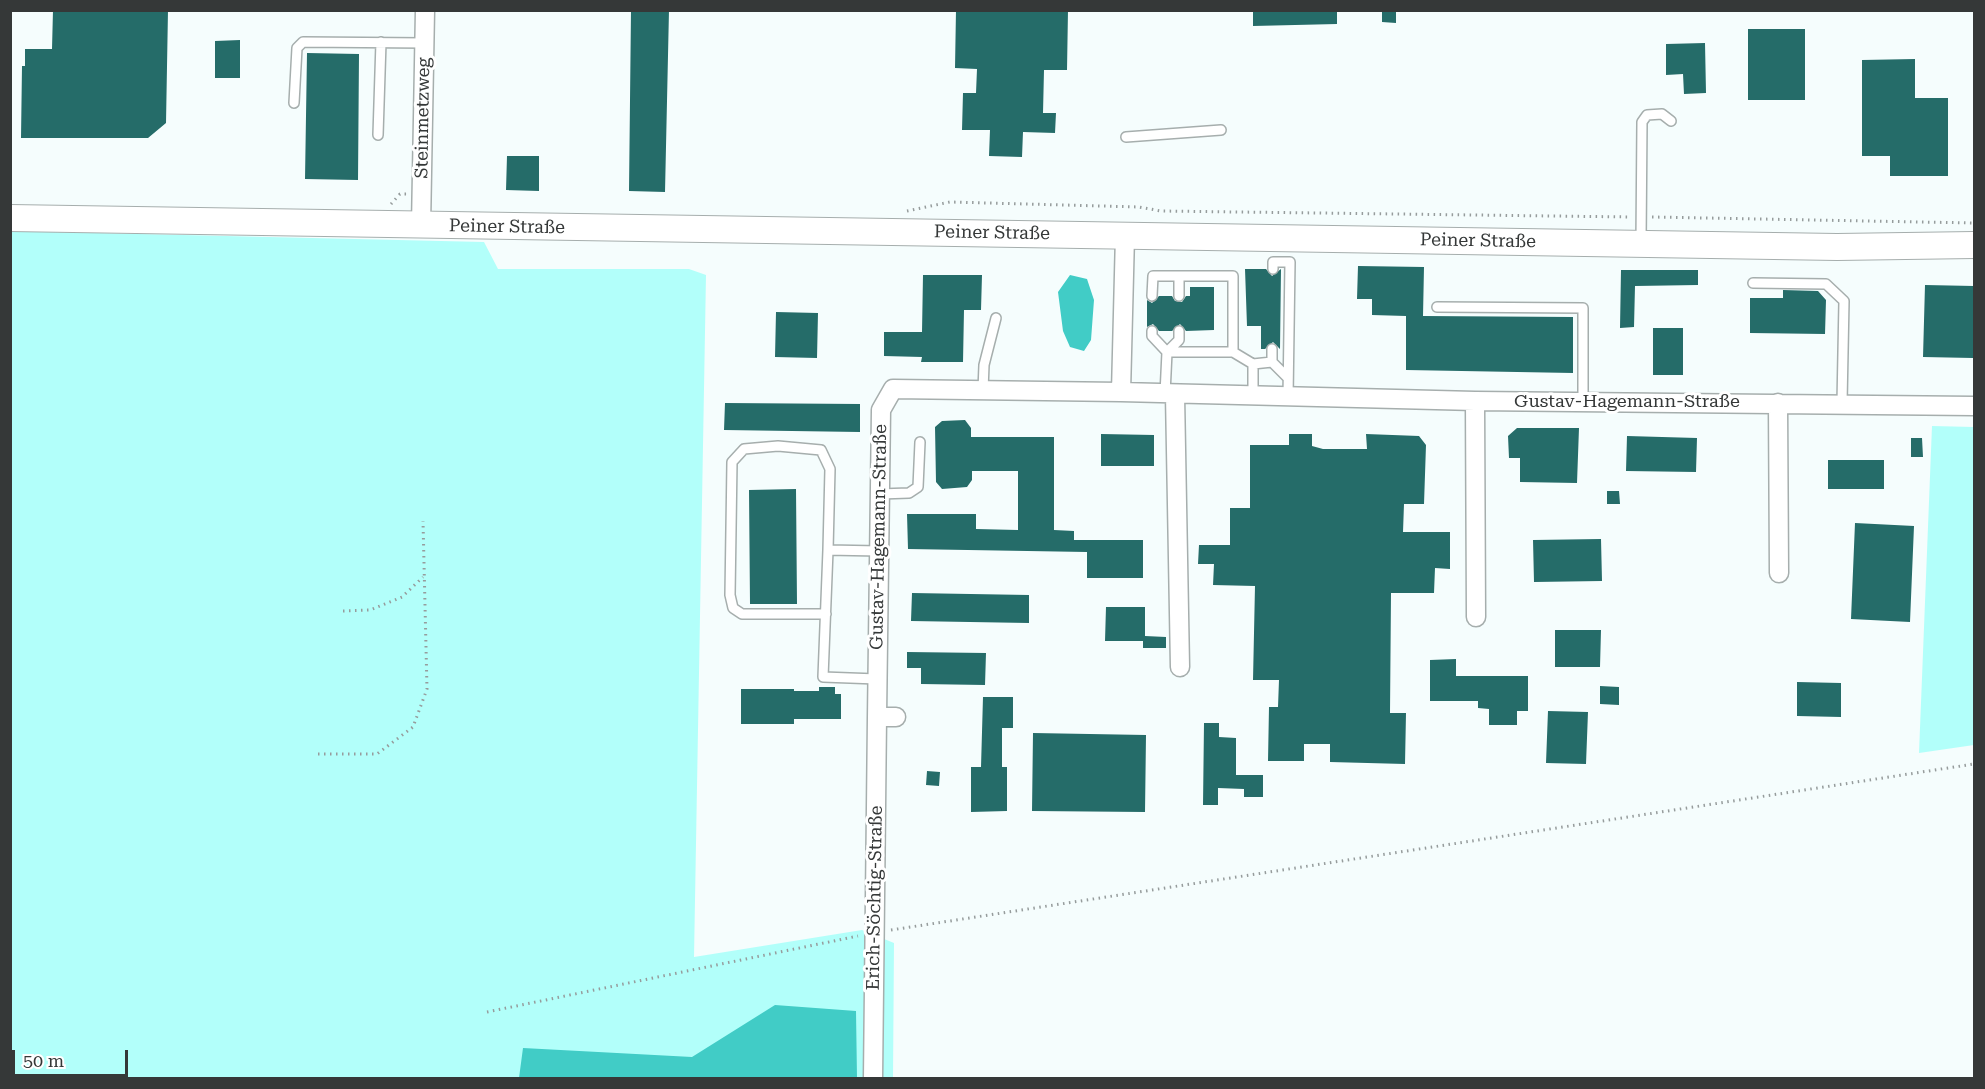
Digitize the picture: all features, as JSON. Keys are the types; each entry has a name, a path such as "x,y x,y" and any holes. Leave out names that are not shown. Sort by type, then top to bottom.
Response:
{"main road":[{"name":"Peiner Straße","path":"10,218 1837,247 1974,245"}],"street":[{"name":"Steinmetzweg","path":"421,226 425,10"},
{"path":"1121,392 1125,235"},
{"name":"Gustav-Hagemann-Straße","path":"877,717 881,410 893,389 1475,401 1974,406"},
{"path":"1170,395 1180,668"},
{"path":"1475,401 1476,617"},
{"path":"1778,403 1779,573"},
{"path":"877,717 896,717"},
{"name":"Erich-Söchtig-Straße","path":"873,1078 877,717"}],"lane":[{"path":"294,103 297,48 303,42 425,43"},
{"path":"378,135 381,42"},
{"path":"1641,244 1642,123 1647,115 1662,114 1671,121"},
{"path":"1126,137 1221,130"},
{"path":"1273,269 1273,262 1290,262 1288,397"},
{"path":"1152,296 1153,276 1233,276 1233,352"},
{"path":"1179,276 1179,296"},
{"path":"1753,284 1826,284 1844,301 1842,404"},
{"path":"1437,307 1584,308 1583,402"},
{"path":"983,390 984,365 996,318"},
{"path":"1152,331 1152,336 1167,352 1170,395"},
{"path":"1167,352 1179,340 1179,331"},
{"path":"1272,349 1272,362 1288,378"},
{"path":"1167,352 1233,352 1253,364 1272,362"},
{"path":"1253,364 1253,396"},
{"path":"879,494 909,493 918,487 920,442"},
{"path":"826,614 742,614 733,608 730,595 732,462 744,449 778,446 821,450 830,469 826,614 823,677 877,679"},
{"path":"828,550 879,551"}],"path":[{"path":"318,754 377,754 413,727 427,689 423,522"},
{"path":"343,611 370,610 402,597 423,578"},
{"path":"487,1012 876,932 1974,764"}],"shaded area":[{"path":"11,231 484,242 498,269 689,269 706,275 694,957 862,930 894,943 893,1078 11,1078"},
{"path":"1070,275 1087,279 1094,300 1091,340 1084,351 1070,347 1063,331 1058,292"},
{"path":"1932,426 1974,427 1974,745 1919,753"},
{"path":"775,1005 856,1011 857,1078 519,1078 523,1048 692,1057"}],"building":[{"path":"53,10 168,10 166,123 148,138 21,138 22,66 25,66 25,49 52,49"},
{"path":"631,10 669,10 665,192 629,191"},
{"path":"956,10 1068,10 1067,70 1044,70 1043,113 1056,113 1055,133 1023,132 1022,157 989,156 990,130 962,130 963,93 976,93 977,69 955,68"},
{"path":"1253,10 1337,10 1337,24 1253,26"},
{"path":"1382,10 1396,10 1396,23 1382,22"},
{"path":"1748,29 1805,29 1805,100 1748,100"},
{"path":"240,40 240,78 215,78 215,41"},
{"path":"1705,43 1706,93 1684,94 1683,74 1666,75 1666,44"},
{"path":"307,53 359,54 358,180 305,179"},
{"path":"1915,59 1915,98 1948,98 1948,176 1890,176 1890,156 1862,156 1862,60"},
{"path":"507,156 539,156 539,191 506,190"},
{"path":"1358,266 1424,267 1423,316 1573,317 1573,373 1406,370 1406,316 1372,315 1372,299 1357,299"},
{"path":"1245,269 1266,269 1272,276 1281,269 1280,349 1273,342 1265,349 1261,349 1261,326 1247,326"},
{"path":"1621,270 1698,270 1698,285 1635,286 1634,327 1620,328"},
{"path":"923,275 982,275 981,310 964,310 963,362 921,362 922,357 884,356 884,332 922,332"},
{"path":"1925,285 1974,286 1973,358 1923,357"},
{"path":"1190,287 1214,287 1214,330 1186,331 1180,324 1172,331 1159,331 1153,324 1147,327 1147,300 1152,303 1159,296 1172,296 1175,301 1182,302 1186,296 1190,296"},
{"path":"1783,290 1818,291 1826,300 1825,334 1750,333 1750,298 1783,298"},
{"path":"776,312 818,313 817,358 775,357"},
{"path":"1653,328 1683,328 1683,375 1653,375"},
{"path":"725,403 860,404 860,432 724,430"},
{"path":"965,420 971,428 971,437 1054,437 1054,530 1074,531 1074,540 1143,540 1143,578 1087,578 1087,552 908,549 907,514 976,514 976,529 1018,530 1018,471 972,471 972,480 967,487 942,489 936,482 935,427 942,421"},
{"path":"1517,428 1579,428 1577,483 1520,482 1520,458 1509,458 1508,436"},
{"path":"1101,434 1154,435 1154,466 1101,466"},
{"path":"1289,434 1312,434 1312,446 1323,449 1367,449 1366,434 1419,436 1426,445 1424,504 1404,504 1403,532 1450,532 1450,569 1435,568 1434,593 1391,593 1390,713 1406,713 1405,764 1330,762 1330,744 1304,744 1304,761 1268,761 1269,707 1278,707 1279,680 1253,680 1255,586 1213,585 1214,564 1198,564 1199,545 1230,545 1230,508 1250,508 1250,445 1289,445"},
{"path":"1627,436 1697,438 1696,472 1626,471"},
{"path":"1911,438 1922,438 1923,457 1911,457"},
{"path":"1828,460 1884,460 1884,489 1828,489"},
{"path":"796,489 797,604 750,604 749,490"},
{"path":"1607,491 1619,491 1620,504 1607,504"},
{"path":"1855,523 1914,526 1910,622 1851,619"},
{"path":"1601,539 1602,581 1534,582 1533,540"},
{"path":"912,593 1029,595 1029,623 911,621"},
{"path":"1106,607 1145,607 1145,636 1166,637 1166,648 1143,648 1143,641 1105,641"},
{"path":"1555,630 1601,630 1600,667 1555,667"},
{"path":"907,652 986,653 985,685 921,684 921,668 907,668"},
{"path":"1456,659 1456,676 1528,676 1528,711 1517,711 1517,725 1489,725 1489,709 1478,708 1478,701 1430,701 1430,660"},
{"path":"1797,682 1841,683 1841,717 1797,716"},
{"path":"1600,686 1619,687 1619,705 1600,704"},
{"path":"819,687 835,687 835,694 841,694 841,719 794,719 794,724 741,724 741,689 819,691"},
{"path":"983,697 1013,697 1013,728 1002,728 1002,767 1007,767 1007,811 971,812 971,767 981,767"},
{"path":"1548,711 1588,712 1586,764 1546,763"},
{"path":"1204,723 1219,723 1219,737 1236,738 1236,775 1263,775 1263,797 1244,797 1244,789 1218,788 1218,805 1203,805"},
{"path":"1033,733 1146,735 1145,812 1032,811"},
{"path":"927,771 940,772 939,786 926,785"}]}
